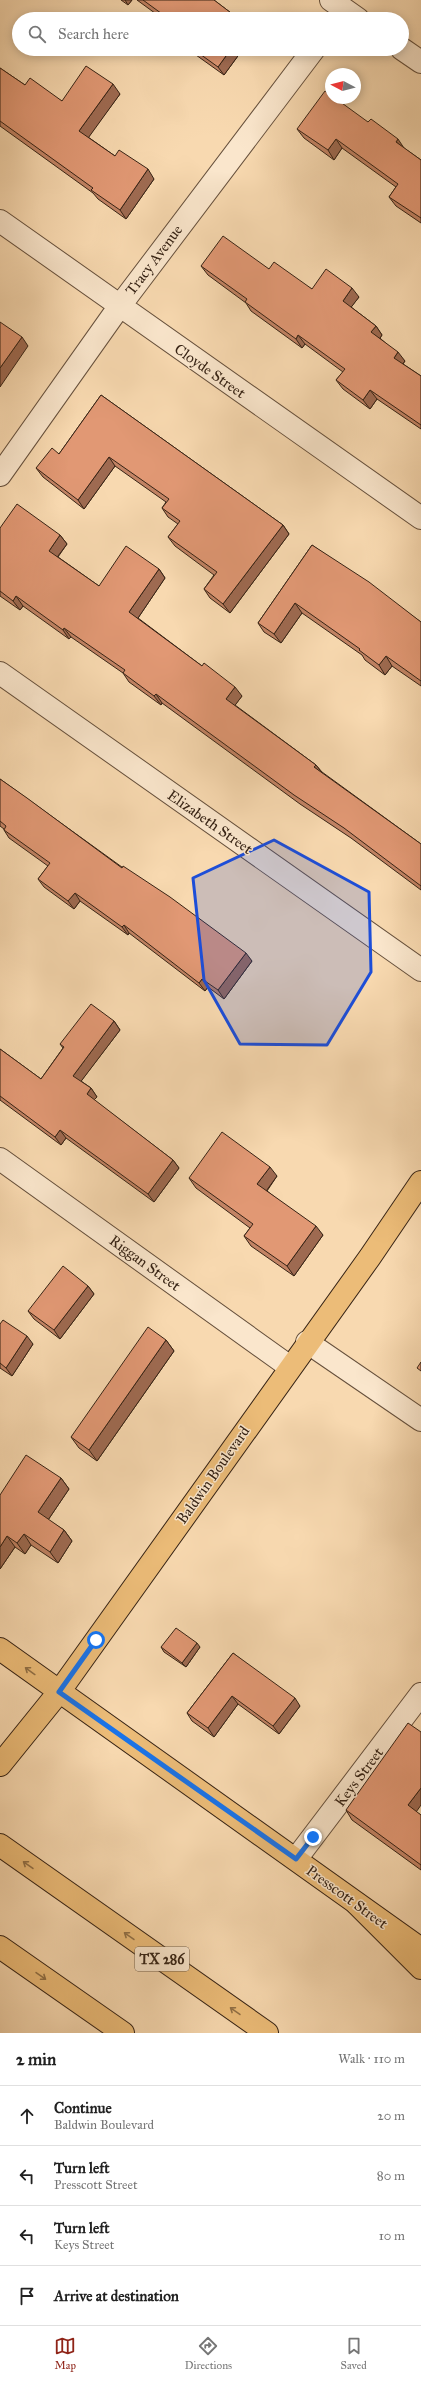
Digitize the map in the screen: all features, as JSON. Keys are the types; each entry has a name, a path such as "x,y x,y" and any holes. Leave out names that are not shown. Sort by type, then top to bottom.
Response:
{"main road":[{"name":"Baldwin Boulevard","path":"0,1765 59,1692 421,1182"},
{"name":"Presscott Street","path":"0,1649 421,1949"},
{"name":"TX 286","path":"0,1845 267,2033"},
{"path":"357,1904 421,1968"},
{"path":"5,1951 123,2033"}],"street":[{"path":"409,54 421,62"},
{"name":"Tracy Avenue","path":"0,475 119,307 309,56"},
{"name":"Cloyde Street","path":"0,221 119,307 421,518"},
{"name":"Elizabeth Street","path":"0,673 421,970"},
{"name":"Riggan Street","path":"0,1159 290,1367"},
{"path":"308,1342 421,1420"},
{"name":"Keys Street","path":"296,1859 421,1694"}],"highlighted area":[{"path":"274,840 369,892 371,972 327,1045 240,1044 204,980 193,878"}],"building":[{"path":"143,0 214,0 230,12 159,12"},
{"path":"203,56 226,56 218,67"},
{"path":"86,66 113,84 79,131 115,156 119,150 148,169 120,210 91,190 93,188 0,121 0,68 25,85 30,78 62,101"},
{"path":"325,91 325,104 343,104 368,122 371,119 398,139 396,142 421,160 421,218 389,197 398,184 336,139 328,150 297,129"},
{"path":"223,236 269,269 274,262 312,289 326,269 352,288 343,301 376,326 371,332 398,352 394,358 421,376 421,425 370,390 363,400 336,380 345,369 298,335 296,339 245,302 247,299 201,266"},
{"path":"0,322 22,337 0,368"},
{"path":"101,395 283,525 223,604 204,589 217,572 168,537 180,521 162,508 169,499 109,457 78,500 36,468 52,448 59,454"},
{"path":"17,504 60,535 49,551 99,586 126,546 159,569 129,612 202,666 204,663 235,687 226,699 316,765 314,767 421,844 421,886 344,828 294,795 156,694 154,696 123,673 125,670 64,628 63,630 16,596 13,601 0,591 0,528"},
{"path":"312,545 369,582 421,622 421,681 386,656 379,665 359,650 360,649 295,603 274,634 258,623"},
{"path":"0,779 122,868 123,866 170,897 246,953 218,990 202,979 199,983 124,925 122,927 75,893 68,901 38,879 50,863 4,830 6,826 0,821"},
{"path":"91,1004 114,1021 73,1076 91,1088 87,1094 173,1160 148,1194 60,1130 55,1137 0,1096 0,1049 41,1079 64,1047 60,1044"},
{"path":"222,1132 270,1167 257,1184 316,1226 287,1266 244,1236 253,1224 189,1178"},
{"path":"63,1266 88,1286 54,1330 28,1311"},
{"path":"3,1320 27,1336 6,1368 0,1363 0,1324"},
{"path":"148,1327 166,1340 89,1450 71,1437"},
{"path":"421,1362 421,1371 417,1368"},
{"path":"26,1455 61,1478 38,1512 64,1530 50,1552 24,1534 17,1543 7,1536 0,1547 0,1495"},
{"path":"176,1628 197,1643 182,1663 161,1647"},
{"path":"233,1653 295,1698 273,1726 232,1696 208,1728 187,1713"},
{"path":"408,1723 421,1732 421,1788 408,1805 421,1815 421,1865 346,1810"}],"route":[{"path":"96,1640 59,1692 296,1859 313,1837"}]}
